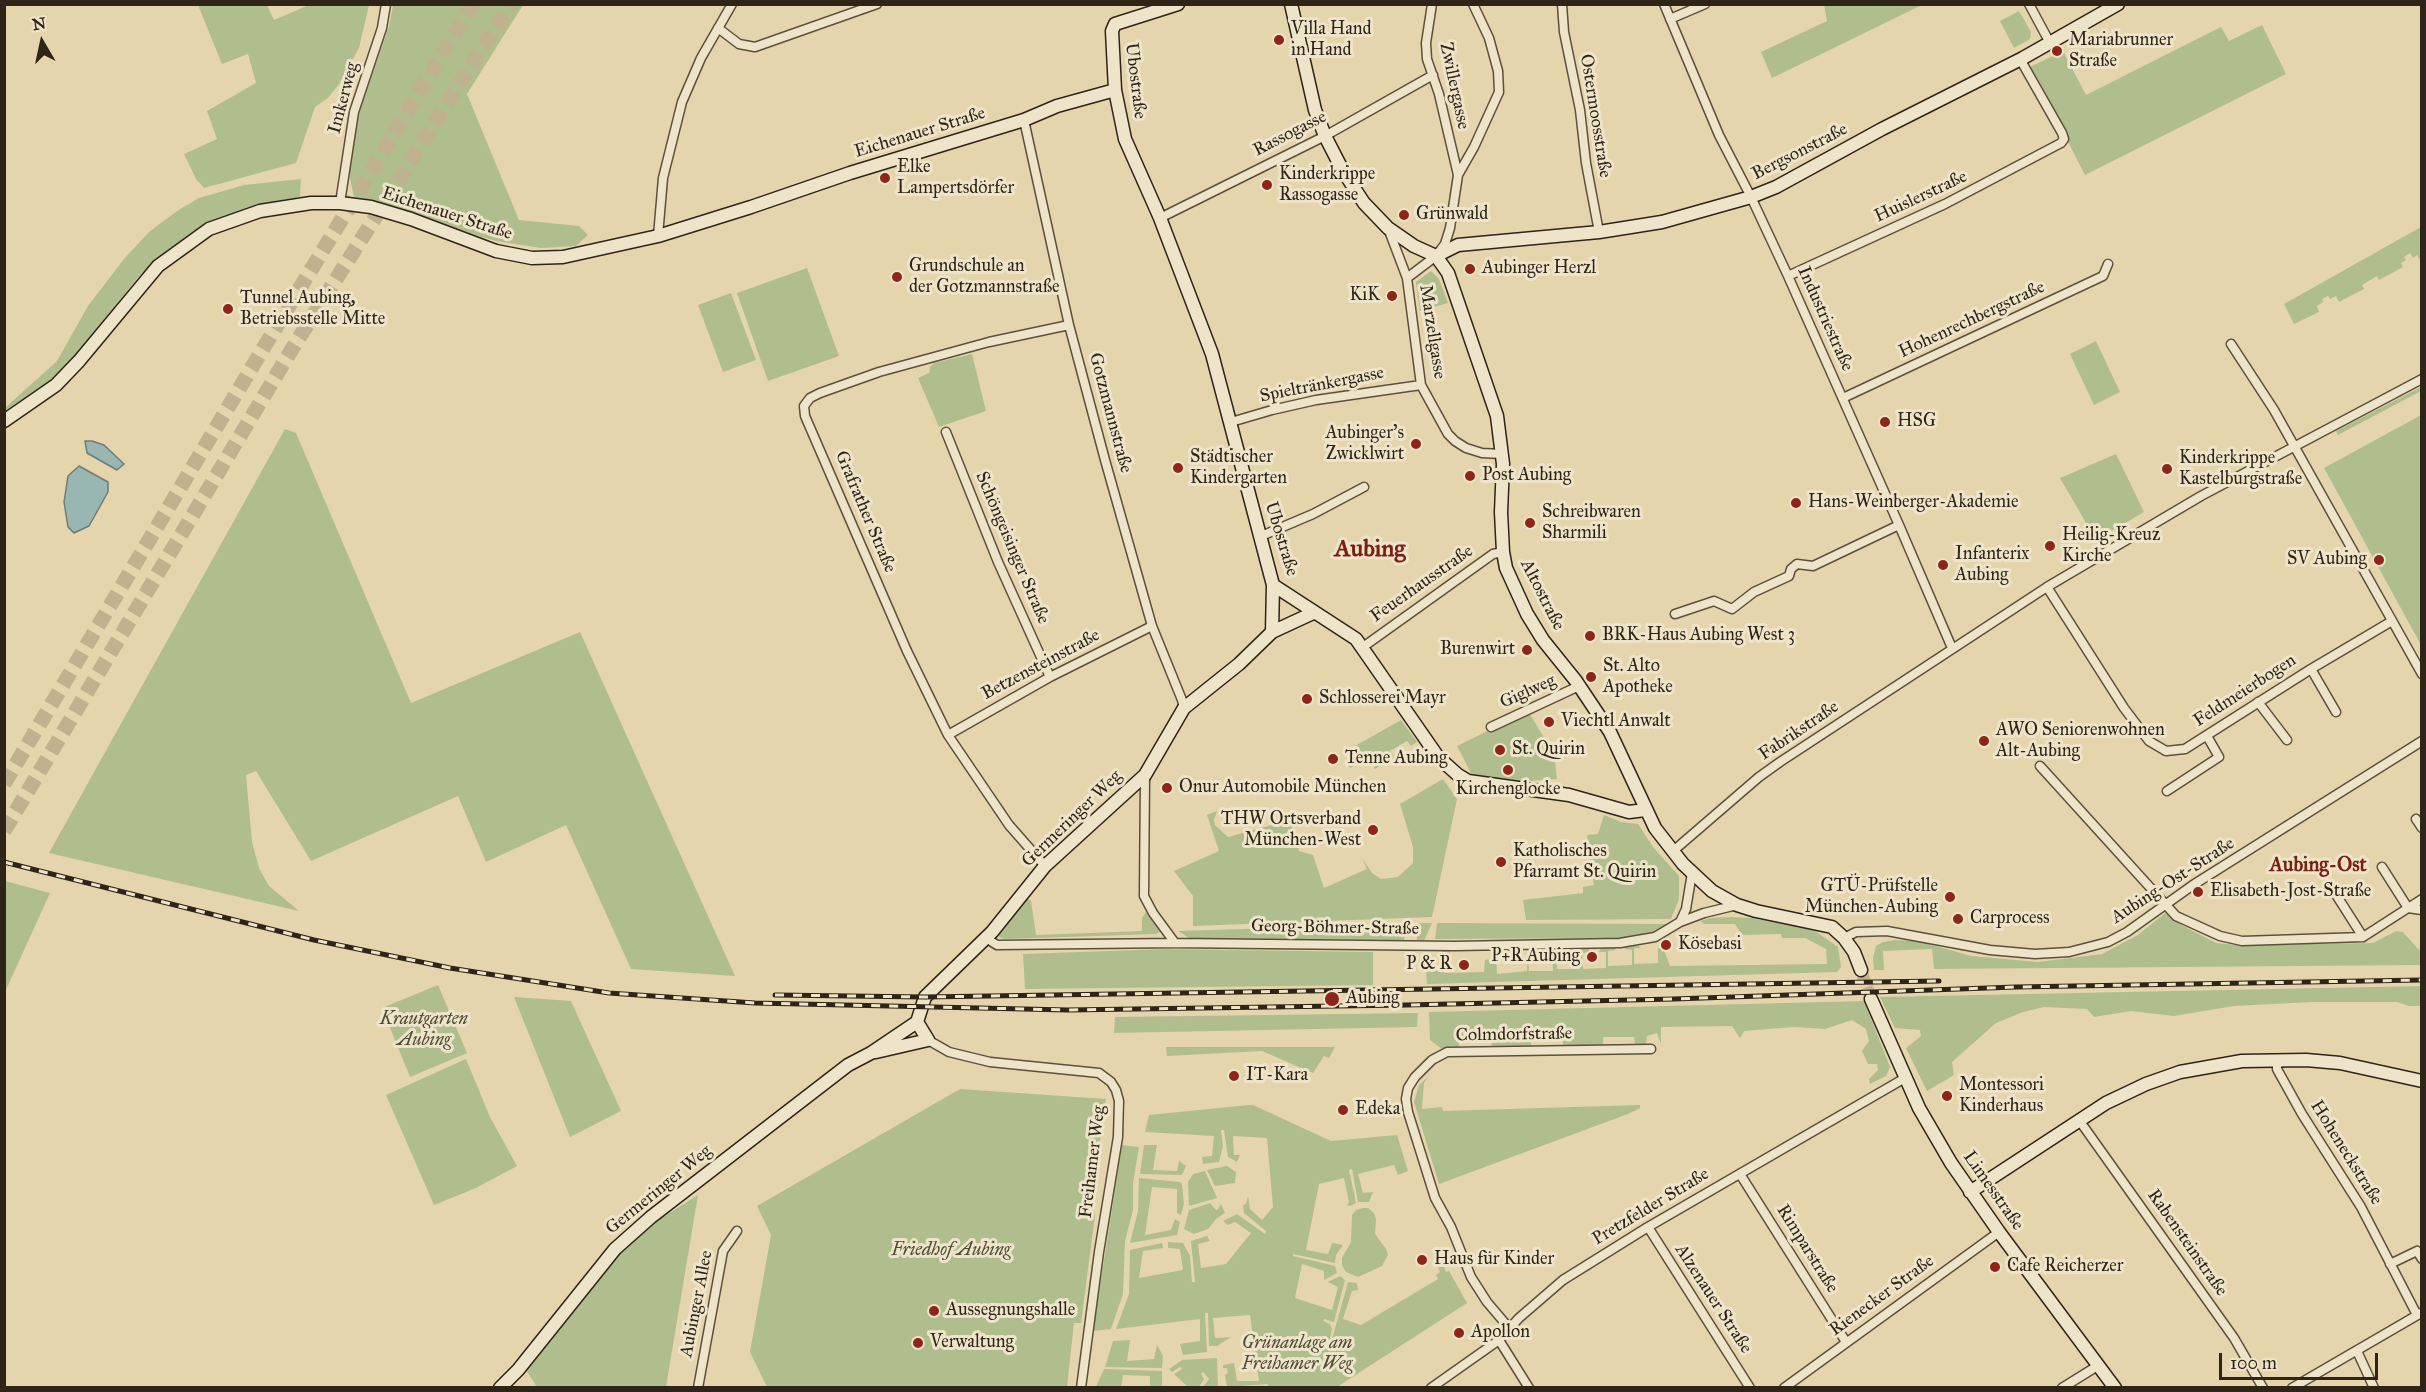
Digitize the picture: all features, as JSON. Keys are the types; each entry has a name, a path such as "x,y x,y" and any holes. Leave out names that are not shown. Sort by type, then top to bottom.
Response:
{"street":[{"name":"Imkerweg","path":"340,202 349,134 382,28 386,4"},
{"path":"658,236 663,178 682,102 701,58 732,4"},
{"path":"717,28 739,44 755,47 877,4"},
{"name":"Ubostraße","path":"1178,4 1115,24 1112,31 1115,90 1125,139 1160,218 1212,354 1272,585 1356,639 1438,757 1458,775 1468,781 1569,795 1629,812 1645,810"},
{"path":"1291,4 1315,110 1325,136 1364,203 1388,228 1414,246 1436,256 1450,228 1458,175 1474,147 1499,92 1498,71 1489,38 1473,4"},
{"name":"Zwillergasse","path":"1432,4 1425,43 1458,175"},
{"name":"Ostermoosstraße","path":"1562,4 1564,32 1580,110 1586,163 1599,232"},
{"name":"Industriestraße","path":"1664,4 1719,135 1788,276 1952,648"},
{"path":"1670,20 1705,4"},
{"path":"2029,4 2050,43"},
{"name":"Bergsonstraße","path":"1436,256 1458,245 1599,232 1692,215 1776,188 1882,129 2050,43 2118,4"},
{"name":"Huislerstraße","path":"1788,276 1946,204 2056,146 2064,139 2020,59"},
{"name":"Rassogasse","path":"1160,218 1325,136 1433,75"},
{"name":"Eichenauer Straße","path":"4,421 56,385 79,361 158,266 186,244 209,230 260,211 311,203 340,202 390,212 496,251 532,258 574,255 658,236 850,173 1024,120 1057,106 1115,90"},
{"name":"Gotzmannstraße","path":"1024,120 1069,325 1152,626 1184,708"},
{"name":"Marzellgasse","path":"1388,228 1407,278 1421,385 1448,434 1455,441 1466,448 1482,453 1502,454"},
{"name":"Marzellgasse","path":"1407,278 1436,256"},
{"name":"Altostraße","path":"1436,256 1448,273 1497,416 1502,454 1503,552 1506,568 1527,614 1543,640 1579,686 1610,732 1645,810 1672,852 1692,873 1712,891 1737,904 1756,911 1832,927 1844,938"},
{"name":"Hohenrechbergstraße","path":"1842,398 2103,276 2108,264"},
{"name":"Grafrather Straße","path":"1045,866 1009,825 948,735 907,651 805,416 804,406 810,398 820,393 888,369 989,342 1069,325"},
{"path":"2231,344 2294,446 2421,674"},
{"name":"Fabrikstraße","path":"1672,852 1780,762 2047,587 2201,496 2421,379"},
{"name":"Spieltränkergasse","path":"1231,422 1316,400 1421,385"},
{"name":"Schöngeisinger Straße","path":"946,432 999,562 1050,676"},
{"path":"1258,537 1314,514 1364,487"},
{"path":"1675,614 1714,601 1731,609 1754,592 1788,576 1797,564 1813,566 1899,525"},
{"name":"Feuerhausstraße","path":"1363,647 1493,554 1503,552"},
{"path":"1272,585 1272,632"},
{"name":"Feldmeierbogen","path":"2047,587 2124,708 2149,741 2166,751 2179,751 2207,736 2311,669 2392,621"},
{"name":"Germeringer Weg","path":"500,1388 518,1370 615,1249 725,1159 779,1121 848,1065 871,1053 917,1022 925,997 986,939 1045,866 1144,775 1184,708 1239,664 1272,632 1313,613"},
{"name":"Betzensteinstraße","path":"948,735 1050,676 1152,626"},
{"path":"2311,669 2336,712"},
{"name":"Giglweg","path":"1491,727 1579,686"},
{"path":"2258,702 2287,740"},
{"path":"2167,791 2219,757 2207,736"},
{"name":"Aubing-Ost-Straße","path":"1844,938 1856,932 1887,931 1990,950 2034,954 2069,952 2108,942 2127,932 2165,904 2421,741"},
{"path":"2040,766 2176,916 2206,931 2242,940 2363,937 2421,899"},
{"path":"1144,775 1144,896 1152,913 1175,943"},
{"path":"2415,819 2421,828"},
{"path":"2382,867 2408,908 2421,910"},
{"path":"1680,922 1686,909 1692,873"},
{"path":"2335,893 2363,937"},
{"name":"Georg-Böhmer-Straße","path":"986,939 997,945 1175,943 1455,946 1620,943 1655,937 1680,922 1737,904"},
{"path":"1844,938 1854,952 1861,970"},
{"name":"Limesstraße","path":"1871,999 1905,1078 1934,1137 1970,1192 2115,1388"},
{"path":"917,1022 928,1040"},
{"name":"Germeringer Weg","path":"871,1053 928,1040"},
{"name":"Freihamer Weg","path":"928,1040 949,1052 990,1062 1099,1073 1111,1082 1116,1090 1119,1101 1118,1137 1099,1252 1081,1388"},
{"name":"Colmdorfstraße","path":"1510,1329 1487,1302 1471,1277 1451,1227 1435,1198 1408,1112 1406,1099 1408,1088 1415,1077 1432,1060 1447,1052 1651,1049"},
{"path":"1970,1192 2111,1100 2180,1072 2242,1061 2277,1059 2340,1063 2421,1081"},
{"name":"Hoheneckstraße","path":"2277,1059 2277,1069 2302,1114 2361,1207 2419,1314"},
{"name":"Pretzfelder Straße","path":"1431,1388 1499,1340 1519,1318 1563,1280 1648,1227 1905,1078"},
{"name":"Rabensteinstraße","path":"2079,1120 2234,1338 2263,1388"},
{"name":"Rimparstraße","path":"1740,1174 1846,1342"},
{"name":"Alzenauer Straße","path":"1648,1227 1750,1388"},
{"name":"Aubinger Allee","path":"698,1388 723,1251 737,1231"},
{"name":"Rienecker Straße","path":"1784,1388 1999,1232"},
{"path":"2390,1264 2417,1251 2421,1259"},
{"path":"2292,1388 2419,1314"},
{"path":"1499,1340 1529,1388"},
{"path":"2357,1351 2374,1388"},
{"path":"2062,1388 2099,1365"}],"green space":[{"path":"1824,4 1922,5 1772,78 1761,52 1827,21"},
{"path":"198,5 267,5 274,20 309,5 369,5 359,48 339,84 328,98 315,107 296,163 204,188 196,179 184,154 217,139 207,111 256,83 248,54 222,64"},
{"path":"393,5 523,5 467,94 519,220 579,226 588,235 576,246 541,248 496,241 453,229 374,201 354,197 349,162 356,122 389,26"},
{"path":"2019,11 2031,32 2030,39 2014,48 2000,21"},
{"path":"2262,25 2286,74 2085,175 2030,67 2063,51 2086,95 2221,27 2229,41"},
{"path":"301,179 300,197 260,204 219,218 201,227 165,252 139,276 63,370 50,382 8,412 6,411 6,407 57,361 88,306 124,259 149,232 199,198 244,185"},
{"path":"2421,227 2421,258 2419,259 2417,255 2413,258 2410,253 2401,263 2403,267 2379,280 2377,276 2362,285 2364,289 2339,302 2336,296 2322,299 2323,302 2317,306 2319,312 2294,324 2284,304"},
{"path":"807,268 839,356 768,381 737,293"},
{"path":"1431,271 1439,279 1448,303 1420,311 1416,282"},
{"path":"731,293 756,360 723,372 698,305"},
{"path":"2096,341 2120,392 2094,405 2070,354"},
{"path":"972,354 986,411 939,427 918,378 929,373 934,363"},
{"path":"2421,387 2421,391 2338,435 2336,431"},
{"path":"2421,415 2421,645 2324,468"},
{"path":"285,429 296,433 411,703 580,632 735,976 631,969 566,825 486,862 458,796 311,861 256,771 246,775 252,842 259,868 269,886 299,911 49,853"},
{"path":"2116,454 2144,512 2096,540 2060,478"},
{"path":"1528,711 1554,754 1557,779 1513,782 1472,775 1457,746"},
{"path":"1401,720 1417,742 1411,746 1407,741 1390,751 1394,757 1375,769 1374,767 1380,763 1378,759 1371,763 1368,757 1350,768 1347,763 1360,755 1355,746"},
{"path":"1443,779 1457,799 1432,917 1193,926 1193,896 1174,871 1219,851 1207,815 1217,811 1215,825 1228,837 1290,820 1299,851 1313,855 1324,888 1367,869 1362,858 1372,873 1381,879 1398,877 1413,863 1413,847 1400,804"},
{"path":"1604,815 1621,822 1638,824 1653,847 1679,876 1679,899 1671,919 1526,920 1523,900 1583,893 1583,887 1594,885 1587,835 1598,834"},
{"path":"4,881 50,893 5,992"},
{"path":"1027,898 1031,901 1036,935 1142,931 1142,918 1146,912 1160,932 1156,934 1005,939 999,937 999,933"},
{"path":"2165,913 2183,926 2216,943 2238,945 2373,943 2396,931 2403,932 2419,950 2421,949 2422,965 1934,969 1932,949 1883,951 1884,970 1874,970 1873,958 1876,946 1894,940 1918,941 1971,956 2038,962 2102,954 2138,935"},
{"path":"1731,917 1753,918 1815,931 1838,947 1841,967 1837,972 1427,984 1426,969 1441,969 1443,951 1450,951 1450,954 1443,954 1444,973 1484,972 1485,960 1496,958 1497,974 1527,971 1528,949 1535,951 1528,952 1529,971 1553,971 1552,951 1545,951 1546,949 1563,949 1563,953 1556,953 1557,969 1580,969 1580,953 1573,953 1573,949 1589,948 1589,952 1582,953 1583,969 1606,968 1606,952 1599,952 1601,948 1616,948 1608,951 1608,966 1632,965 1632,950 1625,949 1625,947 1637,945 1641,948 1634,948 1634,964 1658,963 1658,948 1664,950 1670,966 1827,964 1826,949 1805,938 1782,938 1781,934 1742,935 1735,924 1705,924 1700,921"},
{"path":"1432,923 1424,941 1417,940 1417,931 1405,931 1404,940 1189,938 1178,931"},
{"path":"1437,923 1670,924 1657,933 1628,938 1435,939"},
{"path":"1167,949 1373,952 1373,985 1025,989 1023,954"},
{"name":"Krautgarten Aubing","path":"438,985 467,1053 410,1077 382,1008"},
{"path":"2422,986 2421,1006 2409,1006 2397,1002 2313,1002 2234,1006 2174,1016 2131,1011 2094,1017 2087,1009 2044,1007 2023,1012 1996,1023 1952,1062 1954,1075 1927,1091 1906,1048 1921,1036 1920,1030 1895,1028 1880,997"},
{"path":"514,997 571,1001 621,1111 570,1137"},
{"path":"1864,1001 1890,1067 1886,1076 1870,1084 1869,1079 1878,1070 1877,1064 1868,1064 1862,1051 1869,1041 1866,1029 1852,1020 1825,1029 1794,1027 1744,1031 1740,1038 1732,1026 1661,1027 1661,1044 1657,1033 1647,1036 1646,1044 1635,1045 1634,1037 1603,1037 1603,1045 1563,1046 1563,1038 1531,1039 1531,1047 1492,1047 1491,1039 1468,1039 1459,1040 1459,1047 1442,1049 1430,1040 1429,1012"},
{"path":"1418,1013 1417,1027 1114,1033 1115,1017"},
{"path":"1166,1047 1335,1047 1329,1058 1324,1056 1313,1073 1262,1051 1167,1056"},
{"path":"466,1059 490,1117 517,1166 476,1188 434,1205 386,1095"},
{"path":"1428,1077 1424,1083 1422,1109 1442,1107 1443,1111 1640,1105 1640,1108 1439,1184 1414,1102 1419,1085"},
{"name":"Friedhof Aubing","path":"960,1089 1106,1099 1092,1197 1095,1215 1081,1323 1074,1323 1067,1387 767,1387 750,1352 771,1235 757,1206"},
{"name":"Grünanlage am Freihamer Weg","path":"1253,1105 1331,1141 1397,1135 1408,1171 1398,1175 1394,1165 1358,1174 1363,1193 1373,1192 1369,1202 1358,1202 1352,1169 1349,1170 1356,1203 1350,1206 1347,1205 1349,1202 1344,1178 1319,1184 1306,1250 1328,1254 1332,1243 1343,1245 1336,1255 1335,1263 1293,1254 1293,1256 1335,1266 1337,1273 1324,1280 1324,1271 1302,1264 1295,1298 1332,1310 1338,1287 1328,1282 1340,1276 1345,1280 1334,1322 1324,1319 1323,1321 1330,1324 1332,1329 1330,1338 1332,1339 1348,1282 1357,1283 1358,1290 1352,1291 1343,1319 1361,1325 1438,1279 1436,1275 1440,1272 1437,1264 1445,1260 1443,1264 1446,1272 1449,1271 1467,1303 1337,1387 1268,1387 1268,1384 1227,1387 1225,1375 1228,1373 1227,1368 1223,1368 1223,1365 1234,1363 1237,1381 1259,1381 1250,1315 1213,1318 1215,1338 1231,1337 1217,1346 1209,1346 1208,1313 1205,1313 1207,1352 1183,1355 1180,1344 1200,1341 1200,1319 1116,1329 1129,1294 1130,1250 1162,1243 1163,1248 1143,1251 1139,1278 1183,1270 1180,1249 1168,1248 1168,1242 1183,1243 1190,1256 1192,1282 1195,1282 1191,1241 1207,1236 1210,1241 1198,1244 1201,1268 1226,1264 1251,1233 1235,1222 1228,1225 1223,1221 1237,1214 1265,1234 1266,1231 1244,1213 1243,1205 1246,1204 1248,1196 1250,1209 1262,1220 1273,1207 1267,1138 1233,1136 1234,1155 1240,1155 1237,1162 1228,1157 1224,1130 1221,1130 1223,1146 1219,1162 1203,1164 1202,1157 1212,1156 1214,1136 1145,1132 1149,1115"},
{"path":"1122,1145 1139,1147 1133,1183 1133,1210 1125,1241 1123,1294 1111,1329 1093,1331"},
{"path":"1144,1145 1157,1145 1153,1170 1177,1171 1179,1161 1186,1166 1182,1175 1140,1174"},
{"path":"1227,1166 1236,1172 1235,1183 1215,1186 1207,1170"},
{"path":"1205,1171 1217,1198 1189,1206 1188,1182 1193,1174"},
{"path":"1139,1178 1182,1184 1184,1204 1181,1215 1177,1213 1177,1189 1152,1187 1145,1235 1171,1230 1175,1219 1180,1222 1177,1235 1130,1243 1138,1211"},
{"path":"698,1195 666,1387 537,1387 526,1370 629,1242 655,1222"},
{"path":"1210,1203 1216,1210 1221,1204 1225,1213 1217,1218 1208,1229 1194,1234 1184,1229 1189,1210"},
{"path":"1368,1208 1374,1213 1375,1234 1388,1255 1382,1266 1358,1277 1346,1272 1342,1265 1342,1258 1351,1242 1352,1215 1356,1210"},
{"path":"1130,1340 1127,1361 1154,1359 1157,1345 1163,1356 1162,1368 1105,1367 1113,1341"},
{"path":"1217,1358 1218,1387 1203,1387 1209,1379 1203,1372 1201,1374 1204,1379 1199,1387 1187,1386 1174,1374 1182,1369 1180,1367 1172,1372 1169,1369 1182,1360"},
{"path":"1104,1369 1162,1371 1162,1387 1150,1387 1150,1376 1123,1375 1121,1387 1096,1387"}],"water":[{"path":"85,441 104,445 124,464 117,470 87,453"},
{"path":"79,466 108,482 108,492 89,526 74,533 68,527 64,502 68,476"}],"tunnel":[{"path":"4,784 264,347 473,4"},
{"path":"4,831 292,349 510,4"},
{"path":"1861,970 1871,999"}],"railway":[{"path":"4,862 314,940 450,968 609,993 755,1003 1068,1010 1406,1005 1674,999 2016,987 2422,980"},
{"path":"775,995 925,997 1939,981"}],"place":[{"name":"Villa Hand in Hand","path":"1279,40"},
{"name":"Mariabrunner Straße","path":"2057,51"},
{"name":"Elke Lampertsdörfer","path":"885,178"},
{"name":"Kinderkrippe Rassogasse","path":"1267,185"},
{"name":"Grünwald","path":"1404,215"},
{"name":"Aubinger Herzl","path":"1470,269"},
{"name":"Grundschule an der Gotzmannstraße","path":"897,277"},
{"name":"KiK","path":"1392,296"},
{"name":"Tunnel Aubing, Betriebsstelle Mitte","path":"228,309"},
{"name":"HSG","path":"1885,422"},
{"name":"Aubinger's Zwicklwirt","path":"1416,444"},
{"name":"Städtischer Kindergarten","path":"1178,468"},
{"name":"Kinderkrippe Kastelburgstraße","path":"2167,469"},
{"name":"Post Aubing","path":"1470,476"},
{"name":"Hans-Weinberger-Akademie","path":"1796,503"},
{"name":"Schreibwaren Sharmili","path":"1530,523"},
{"name":"Heilig-Kreuz Kirche","path":"2050,546"},
{"name":"SV Aubing","path":"2379,560"},
{"name":"Infanterix Aubing","path":"1943,565"},
{"name":"BRK-Haus Aubing West 3","path":"1590,636"},
{"name":"Burenwirt","path":"1527,650"},
{"name":"St. Alto Apotheke","path":"1591,677"},
{"name":"Schlosserei Mayr","path":"1307,699"},
{"name":"Viechtl Anwalt","path":"1549,722"},
{"name":"AWO Seniorenwohnen Alt-Aubing","path":"1984,741"},
{"name":"St. Quirin","path":"1500,750"},
{"name":"Tenne Aubing","path":"1333,759"},
{"name":"Kirchenglocke","path":"1508,770"},
{"name":"Onur Automobile München","path":"1167,788"},
{"name":"THW Ortsverband München-West","path":"1373,830"},
{"name":"Katholisches Pfarramt St. Quirin","path":"1501,862"},
{"name":"Elisabeth-Jost-Straße","path":"2198,892"},
{"name":"GTÜ-Prüfstelle München-Aubing","path":"1950,897"},
{"name":"Carprocess","path":"1958,919"},
{"name":"Kösebasi","path":"1666,945"},
{"name":"P+R Aubing","path":"1592,957"},
{"name":"P & R","path":"1464,965"},
{"name":"Aubing","path":"1332,999"},
{"name":"IT-Kara","path":"1234,1076"},
{"name":"Montessori Kinderhaus","path":"1947,1096"},
{"name":"Edeka","path":"1343,1110"},
{"name":"Haus für Kinder","path":"1422,1260"},
{"name":"Cafe Reicherzer","path":"1995,1267"},
{"name":"Aussegnungshalle","path":"934,1311"},
{"name":"Apollon","path":"1459,1333"},
{"name":"Verwaltung","path":"918,1343"}],"district":[{"name":"Aubing","path":"1370,550"},
{"name":"Aubing-Ost","path":"2318,866"}]}
